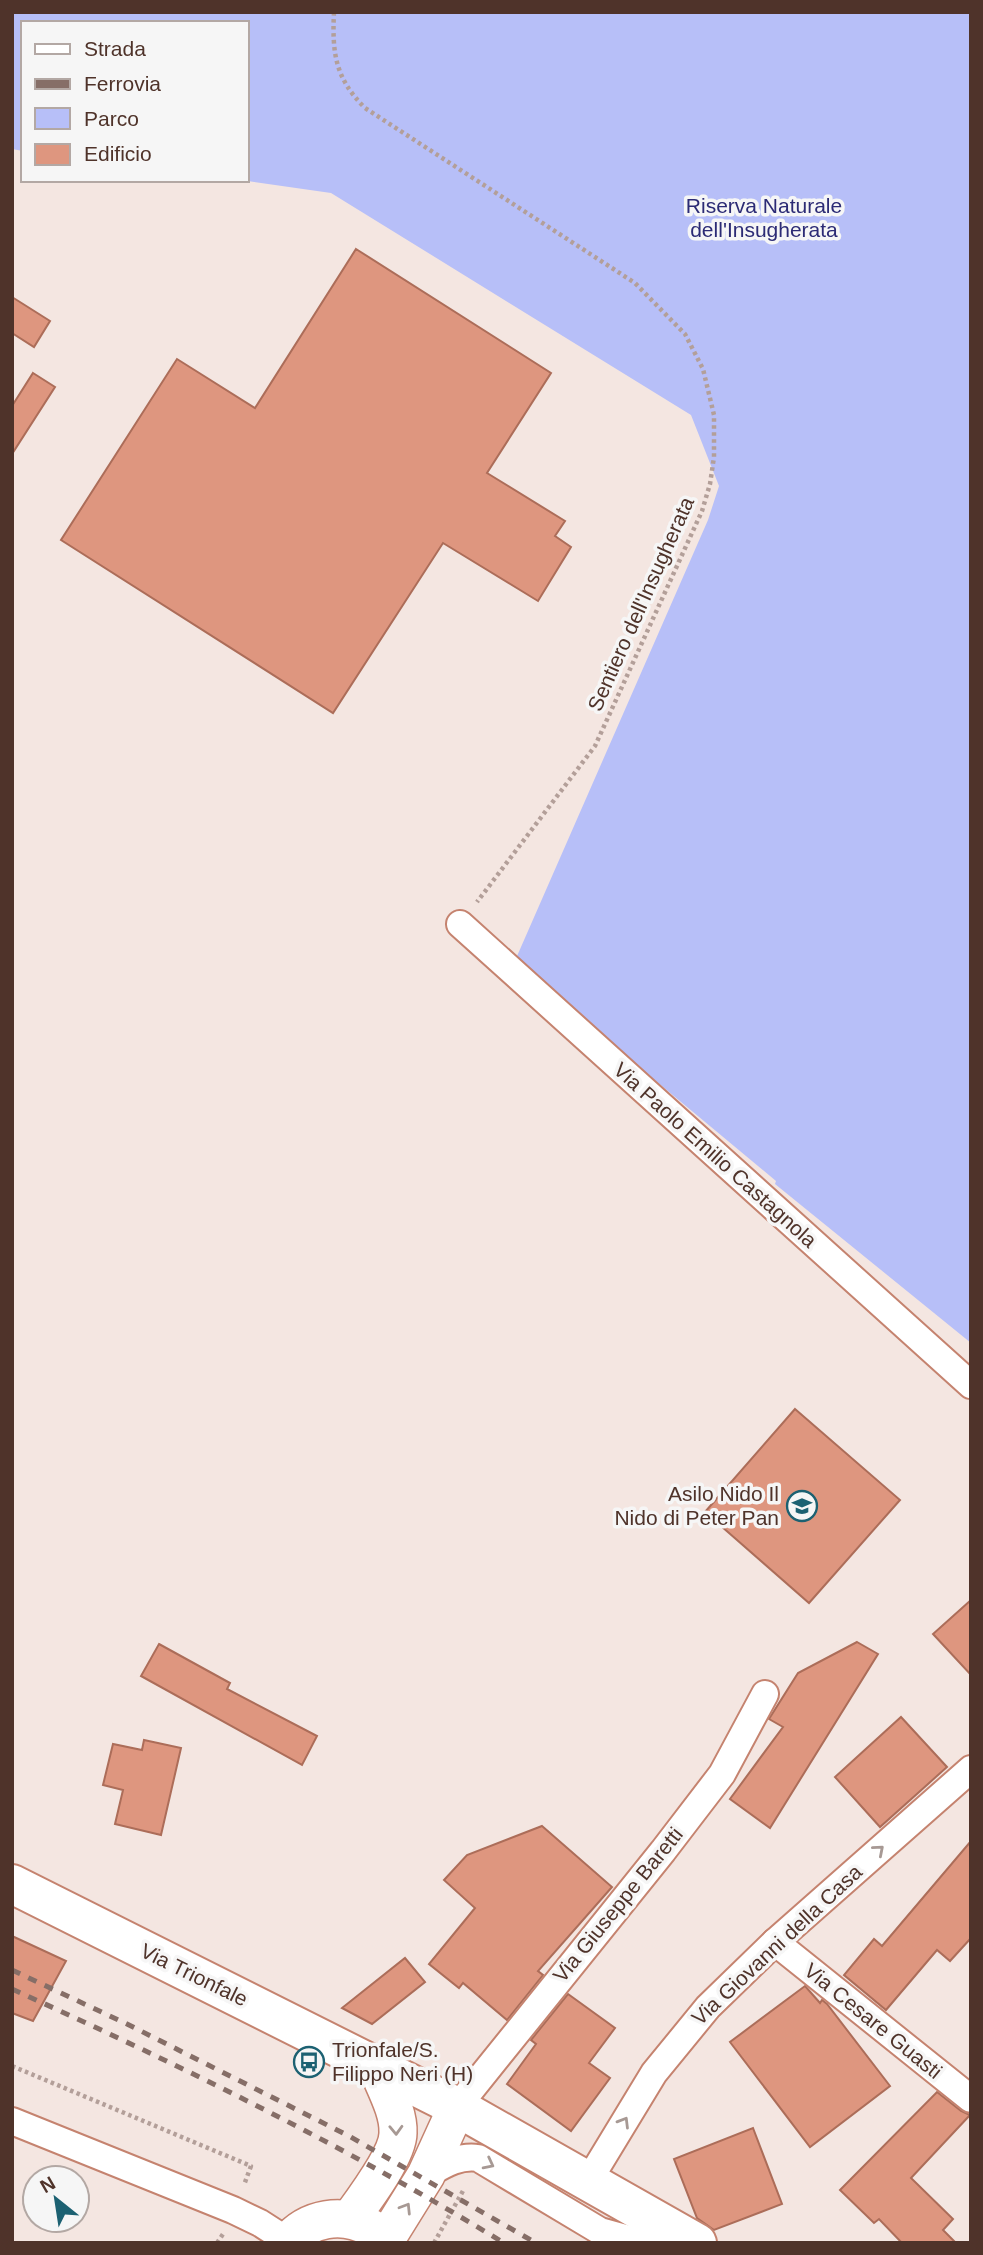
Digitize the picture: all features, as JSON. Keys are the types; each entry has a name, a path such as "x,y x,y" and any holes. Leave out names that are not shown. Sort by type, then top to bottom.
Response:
{"main road":[{"name":"Via Trionfale","path":"12,1884 457,2107 697,2243"}],"street":[{"name":"Via Paolo Emilio Castagnola","path":"460,924 971,1385"},
{"name":"Via Giuseppe Baretti","path":"457,2107 722,1774 765,1694"},
{"name":"Via Giovanni della Casa","path":"589,2180 654,2073 724,1989 971,1769"},
{"name":"Via Cesare Guasti","path":"775,1942 971,2099"},
{"path":"350,2219 392,2153 398,2133 395,2112 376,2065"},
{"path":"12,2120 233,2210 260,2223 288,2242 296,2233 315,2222 350,2219 373,2229 385,2242 426,2175 457,2107"},
{"name":"Via Trionfale","path":"426,2175 463,2158 478,2158 600,2231 636,2241 697,2243"}],"path":[{"name":"Sentiero dell'Insugherata","path":"334,12 335,58 350,93 365,108 635,283 685,334 703,369 715,415 714,457 702,511 595,746 460,924"},
{"path":"12,2066 251,2166 242,2190"},
{"path":"434,2243 466,2186"}],"green space":[{"name":"Riserva Naturale dell'Insugherata","path":"12,12 971,12 971,1343 775,1184 776,1181 514,963 708,520 719,486 691,415 331,193 248,181 248,21 21,21 21,151 12,149"}],"building":[{"path":"356,249 551,373 487,473 565,521 555,536 571,547 538,601 443,543 333,713 61,540 177,359 255,408"},
{"path":"12,297 50,321 34,347 12,333"},
{"path":"33,373 55,387 12,454 12,406"},
{"name":"Asilo Nido Il Nido di Peter Pan","path":"795,1409 900,1500 809,1603 705,1512"},
{"path":"971,1600 971,1675 933,1634"},
{"path":"857,1642 878,1654 770,1828 730,1799 783,1727 769,1719 798,1673"},
{"path":"159,1644 230,1683 227,1689 317,1736 302,1765 141,1676"},
{"path":"901,1717 947,1767 880,1827 835,1777"},
{"path":"144,1740 181,1748 161,1835 115,1824 123,1790 103,1785 113,1744 142,1750"},
{"path":"542,1826 612,1887 538,1971 543,1975 507,2020 463,1983 459,1988 429,1964 475,1908 444,1880 467,1855"},
{"path":"971,1841 971,1938 950,1961 937,1950 886,2010 844,1975 874,1939 882,1946"},
{"path":"12,1936 66,1961 33,2021 12,2013"},
{"path":"405,1958 425,1982 372,2024 342,2008"},
{"path":"805,1986 820,2003 822,2000 827,2004 890,2086 810,2147 730,2042"},
{"path":"568,1994 615,2028 589,2063 610,2078 571,2131 507,2084 536,2044 531,2040"},
{"path":"937,2092 970,2115 911,2178 953,2219 943,2230 956,2243 902,2243 879,2219 874,2223 840,2190"},
{"path":"753,2128 782,2204 714,2230 697,2218 674,2159"}],"railway":[{"path":"12,1970 127,2024 349,2136 536,2243"},
{"path":"12,1989 138,2047 324,2140 504,2243"}],"place":[{"name":"Asilo Nido Il Nido di Peter Pan","path":"802,1506"},
{"name":"Trionfale/S. Filippo Neri (H)","path":"309,2062"}]}
